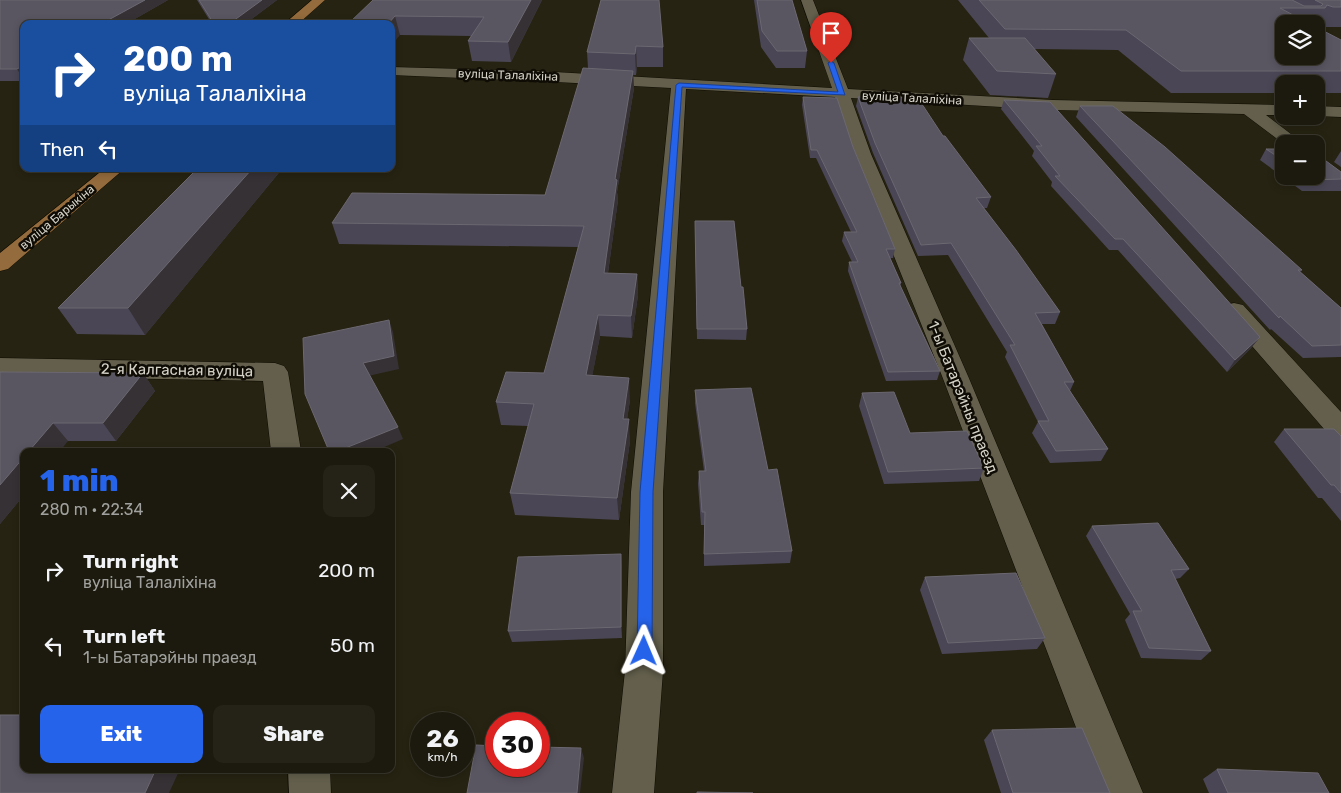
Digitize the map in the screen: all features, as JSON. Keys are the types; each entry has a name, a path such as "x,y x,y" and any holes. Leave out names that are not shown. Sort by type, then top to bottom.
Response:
{"main road":[{"path":"295,20 318,0"},
{"name":"вуліца Барыкіна","path":"0,264 111,172"}],"street":[{"name":"1-ы Батарэйны праезд","path":"807,0 862,154 955,376 1122,793"},
{"name":"вуліца Талаліхіна","path":"395,71 537,76 1053,105 1275,110"},
{"path":"633,793 644,671 647,492 679,85"},
{"path":"1053,105 1072,127"},
{"path":"1249,110 1283,135"},
{"path":"1325,111 1341,112"},
{"path":"1220,295 1341,430"},
{"name":"2-я Калгасная вуліца","path":"0,368 274,372 286,448"},
{"path":"309,773 310,793"}],"building":[{"path":"0,0 145,0 108,20 20,20 20,67 0,69"},
{"path":"199,0 262,0 234,20 212,20"},
{"path":"373,0 531,0 508,42 468,41 484,17 395,16 392,20 352,20"},
{"path":"601,0 659,0 663,47 636,46 635,54 587,52"},
{"path":"757,0 792,0 807,51 777,51 762,31"},
{"path":"979,0 1292,0 1304,6 1321,6 1323,4 1315,0 1341,0 1341,7 1327,5 1325,8 1280,8 1293,15 1275,15 1275,65 1325,65 1325,32 1341,40 1341,71 1181,71 1126,30 1005,29"},
{"path":"969,38 1025,38 1056,74 997,71"},
{"path":"583,68 633,71 615,179 617,180 604,273 637,274 631,316 598,315 586,375 629,378 623,419 629,419 617,498 510,493 534,404 496,402 506,372 544,373 584,226 332,223 352,193 545,195"},
{"path":"803,97 837,98 853,147 895,249 886,249 901,283 899,283 940,371 888,372 849,262 858,262 844,232 857,232 817,150 811,150"},
{"path":"858,97 918,98 943,136 945,136 991,197 976,198 1060,312 1035,313 1074,382 1064,382 1108,449 1056,451 1038,421 1049,421 1010,345 1015,345 951,243 921,245 875,143"},
{"path":"1004,100 1050,102 1260,337 1235,360 1123,239 1115,239 1055,176 1060,176 1036,146 1042,146"},
{"path":"1080,106 1113,106 1165,147 1302,270 1298,270 1341,308 1341,345 1312,346 1280,316 1279,318"},
{"path":"1266,149 1275,149 1275,155"},
{"path":"1325,160 1341,172 1341,179 1325,180"},
{"path":"194,172 249,172 128,308 58,308"},
{"path":"695,221 734,221 747,329 697,329"},
{"path":"389,320 394,356 363,363 398,427 346,448 328,448 305,394 303,338"},
{"path":"0,372 143,373 103,423 53,423 32,448 20,448 20,462 0,485"},
{"path":"751,388 768,470 777,469 792,551 704,554 705,512 702,512 699,471 706,471 695,390"},
{"path":"894,392 910,433 967,431 984,468 888,472 862,393"},
{"path":"1284,429 1334,429 1341,436 1341,493 1334,485 1331,485"},
{"path":"1158,523 1189,569 1171,570 1211,651 1149,648 1133,611 1142,611 1092,526"},
{"path":"621,554 621,627 508,631 518,557"},
{"path":"1016,573 1045,638 948,643 925,577"},
{"path":"0,715 20,715 20,773 154,773 145,793 0,793"},
{"path":"1082,728 1110,793 1013,793 992,730"},
{"path":"476,745 485,745 485,777 550,777 550,747 581,748 577,793 467,793 470,777 475,777"},
{"path":"1217,769 1318,773 1329,793 1228,793"},
{"path":"697,792 753,793 697,793"}],"route":[{"path":"644,651 647,492 679,85 842,94 831,63"}]}
